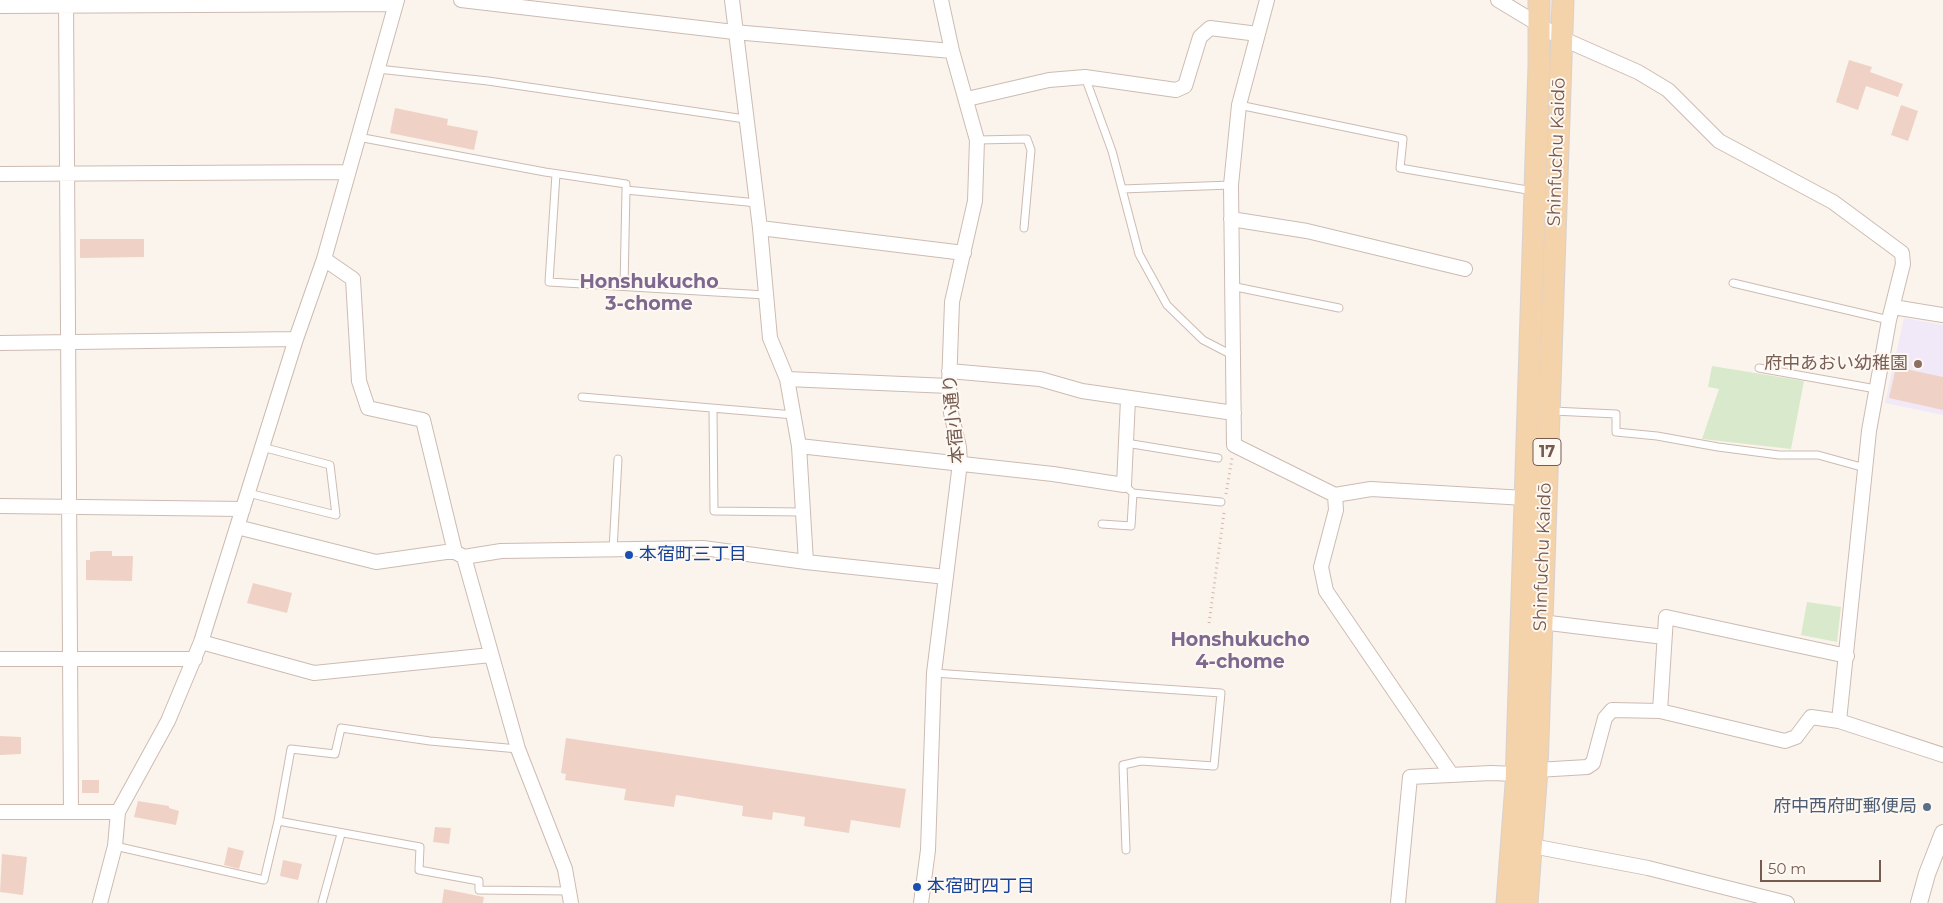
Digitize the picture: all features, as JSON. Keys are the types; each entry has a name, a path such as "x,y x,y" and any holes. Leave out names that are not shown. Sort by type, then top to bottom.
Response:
{"main road":[{"name":"Shinfuchu Kaidō","path":"1507,903 1516,774 1539,0"},
{"name":"Shinfuchu Kaidō","path":"1527,903 1537,770 1563,0"}],"street":[{"path":"461,0 734,32 952,52"},
{"path":"732,0 734,32 760,228 770,338 787,379 799,446 806,562"},
{"name":"本宿小通り","path":"921,903 928,850 934,673 960,463 959,447 951,412 949,386 952,302 975,201 977,140 967,99 952,52 941,0"},
{"path":"1266,0 1239,105 1230,185 1234,444 1335,495 1371,489 1525,498"},
{"path":"1498,0 1561,38 1638,72 1668,90 1719,141 1833,202 1902,253 1903,264 1876,389 1865,468 1839,721"},
{"path":"0,6 66,3 396,2 347,172 324,260 296,340 201,642 168,721 118,812 115,846 100,903"},
{"path":"66,3 71,812"},
{"path":"967,99 1049,80 1085,77 1176,90 1185,86 1200,37 1210,28 1258,34"},
{"path":"0,174 347,172"},
{"path":"1231,219 1307,231 1465,269"},
{"path":"760,228 964,253"},
{"path":"324,260 353,279 359,381 368,408 422,420 518,748 565,869 570,897"},
{"path":"1891,314 1943,315"},
{"path":"0,343 296,340"},
{"path":"949,371 1040,379 1082,392 1234,413"},
{"path":"787,379 949,386"},
{"path":"799,446 960,463 1128,489 1126,443 1128,399"},
{"path":"1335,495 1336,510 1321,567 1326,591 1451,774"},
{"path":"0,506 69,505 243,509"},
{"path":"237,527 376,562 446,552 460,555 501,551 703,548 806,562 946,577"},
{"path":"1660,711 1666,617 1847,656"},
{"path":"1542,622 1664,637"},
{"path":"201,642 314,673 491,655"},
{"path":"0,658 195,659"},
{"path":"1398,903 1410,777 1451,774 1516,774 1537,770 1587,766 1593,763 1605,718 1612,710 1660,711 1785,742 1796,737 1811,717 1839,721 1943,755"},
{"path":"0,812 118,812"},
{"path":"1919,903 1927,874 1943,833"},
{"path":"1532,846 1586,854 1787,903"}],"lane":[{"path":"378,69 488,81 745,119"},
{"path":"1085,77 1112,150 1139,254 1167,305 1202,340 1232,355"},
{"path":"1239,105 1403,140 1400,168 1534,191"},
{"path":"358,137 556,174 626,184 624,286"},
{"path":"977,140 1027,139 1031,150 1024,228"},
{"path":"556,174 549,282 765,295"},
{"path":"1122,189 1230,185"},
{"path":"626,190 757,203"},
{"path":"1733,283 1891,314"},
{"path":"1231,286 1339,308"},
{"path":"1759,368 1876,389"},
{"path":"582,397 713,410 794,415"},
{"path":"713,410 714,511 803,512"},
{"path":"1548,410 1616,414 1616,432 1657,436 1779,455 1818,455 1865,468"},
{"path":"1126,443 1218,458"},
{"path":"248,493 336,515 330,465 262,447"},
{"path":"613,550 618,459"},
{"path":"1102,524 1131,526 1128,489 1224,501"},
{"path":"934,673 1221,693 1214,766 1141,761 1123,765 1126,850"},
{"path":"115,846 264,880 278,821 291,749 335,754 341,728 430,740 518,748"},
{"path":"278,821 420,847 420,870 479,881 479,890 570,897"},
{"path":"322,903 341,834"}],"path":[{"path":"1208,623 1224,501 1234,444"}],"shaded area":[{"name":"府中あおい幼稚園","path":"1904,318 1943,325 1943,415 1885,403"}],"green space":[{"path":"1712,366 1804,381 1791,449 1702,439 1719,389 1708,387"},
{"path":"1807,602 1841,607 1837,642 1801,635"}],"building":[{"path":"1849,60 1872,67 1870,72 1903,84 1898,97 1866,86 1858,110 1836,102"},
{"path":"1901,105 1918,111 1908,141 1891,135"},
{"path":"395,108 448,119 447,125 478,131 474,150 390,133"},
{"path":"80,239 144,239 144,257 80,258"},
{"path":"1896,367 1943,377 1943,410 1889,398"},
{"path":"112,551 112,556 133,556 132,581 86,580 86,560 90,560 90,552"},
{"path":"253,583 292,593 287,613 247,603"},
{"path":"0,736 21,737 21,754 0,755"},
{"path":"566,738 906,789 900,828 851,820 849,833 804,826 805,817 773,812 772,820 742,816 743,806 676,795 674,807 624,800 626,789 565,780 566,774 561,773"},
{"path":"82,780 99,780 99,793 82,793"},
{"path":"138,801 169,806 169,808 179,811 176,825 134,817"},
{"path":"435,827 451,828 449,844 433,842"},
{"path":"228,847 244,851 239,869 224,865"},
{"path":"2,854 27,857 23,895 0,892"},
{"path":"283,860 302,864 298,880 280,876"},
{"path":"444,889 484,897 483,903 442,903"}],"place":[{"name":"府中あおい幼稚園","path":"1918,364"},
{"name":"本宿町三丁目","path":"629,555"},
{"name":"府中西府町郵便局","path":"1927,807"},
{"name":"本宿町四丁目","path":"917,887"}],"district":[{"name":"Honshukucho 3-chome","path":"649,293"},
{"name":"Honshukucho 4-chome","path":"1240,651"}]}
